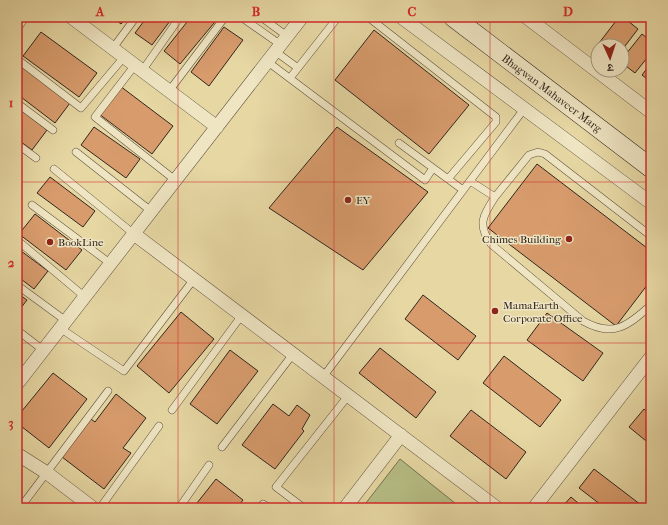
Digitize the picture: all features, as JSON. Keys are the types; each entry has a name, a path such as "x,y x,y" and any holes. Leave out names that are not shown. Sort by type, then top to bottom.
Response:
{"street":[{"path":"17,24 22,17"},
{"path":"19,377 43,350 111,264 302,17"},
{"path":"401,17 651,203"},
{"name":"Bhagwan Mahaveer Marg","path":"453,17 651,168"},
{"name":"Bhagwan Mahaveer Marg","path":"469,17 651,156"},
{"path":"526,17 651,112"},
{"path":"80,20 124,57 217,127"},
{"path":"134,234 497,508"},
{"path":"534,508 651,357"},
{"path":"345,508 401,435"},
{"path":"17,454 47,473 93,508"}],"lane":[{"path":"113,48 136,17"},
{"path":"176,180 95,117 139,68 180,17"},
{"path":"169,90 225,17"},
{"path":"241,17 298,68"},
{"path":"261,17 278,49 290,78 425,180 434,168"},
{"path":"290,78 338,17"},
{"path":"368,17 496,117 496,122 448,179"},
{"path":"17,59 81,108 124,57"},
{"path":"17,103 53,130"},
{"path":"323,377 524,109"},
{"path":"399,143 463,190"},
{"path":"17,144 36,158"},
{"path":"76,152 151,211"},
{"path":"651,236 556,162 545,154 538,152 529,155 495,197 484,214 482,224 485,236 491,244 583,321 594,327 616,329 628,325 651,305"},
{"path":"54,169 134,234"},
{"path":"470,181 495,197"},
{"path":"32,206 111,264"},
{"path":"17,240 85,297"},
{"path":"17,285 63,325 124,371 194,279"},
{"path":"172,410 242,315"},
{"path":"17,330 43,350"},
{"path":"222,447 293,354"},
{"path":"20,508 108,391"},
{"path":"304,508 276,487 348,396"},
{"path":"100,508 159,426"},
{"path":"178,508 209,464"},
{"path":"260,508 264,504 270,508"}],"green space":[{"path":"400,459 461,508 362,508"}],"building":[{"path":"112,17 127,17 121,24"},
{"path":"147,17 173,17 152,45 135,33"},
{"path":"191,17 219,17 180,64 164,51"},
{"path":"619,17 623,17 638,29 630,40 630,38 603,38"},
{"path":"224,27 243,40 209,86 191,72"},
{"path":"374,30 469,105 429,154 335,80"},
{"path":"41,32 97,73 79,97 23,56"},
{"path":"642,34 651,41 651,53 635,73 630,69 630,49"},
{"path":"651,63 651,82 642,75"},
{"path":"23,66 70,103 55,123 17,94 17,73"},
{"path":"120,86 173,126 152,154 99,114"},
{"path":"17,107 47,130 32,150 17,139"},
{"path":"94,127 140,159 126,178 81,145"},
{"name":"EY","path":"337,127 428,192 363,270 269,208"},
{"name":"Chimes Building","path":"537,164 651,251 651,280 616,326 488,228"},
{"path":"50,177 95,211 83,227 37,193"},
{"name":"BookLine","path":"35,214 82,250 66,270 19,234"},
{"path":"17,248 48,271 34,289 17,276"},
{"path":"17,293 27,300 17,313"},
{"path":"423,295 476,336 458,360 405,319"},
{"path":"181,312 214,339 169,393 137,366"},
{"path":"547,313 603,353 583,381 527,340"},
{"path":"380,348 436,392 416,418 359,373"},
{"path":"230,350 258,371 217,424 190,404"},
{"path":"504,356 561,400 540,427 483,383"},
{"path":"53,373 87,399 49,448 17,423 17,417"},
{"path":"116,394 146,418 123,448 131,453 104,489 62,457 91,419 95,422"},
{"path":"273,404 289,416 297,405 310,415 302,429 304,431 275,469 242,445"},
{"path":"644,409 651,415 651,445 629,427"},
{"path":"471,410 526,452 506,479 450,436"},
{"path":"594,469 645,508 605,508 579,488"},
{"path":"216,479 243,500 237,508 193,508"},
{"path":"571,497 584,508 561,508"}],"place":[{"name":"EY","path":"348,200"},
{"name":"Chimes Building","path":"569,239"},
{"name":"BookLine","path":"50,242"},
{"name":"MamaEarth Corporate Office","path":"495,311"}]}
